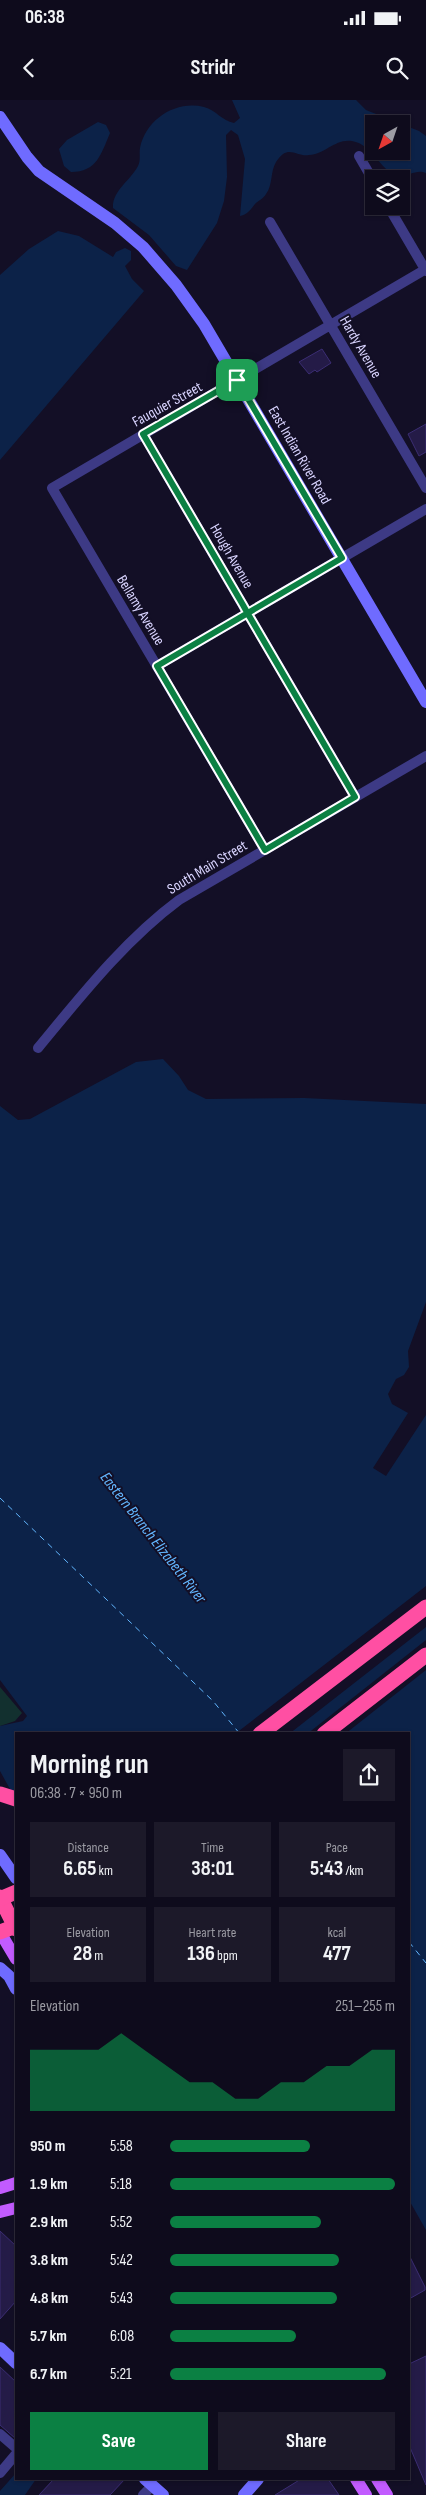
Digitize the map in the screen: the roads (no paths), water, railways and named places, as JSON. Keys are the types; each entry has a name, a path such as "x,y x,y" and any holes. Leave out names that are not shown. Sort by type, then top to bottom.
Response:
{"highway":[{"path":"263,1732 426,1607"},
{"path":"327,1732 426,1655"},
{"path":"0,1794 15,1799"},
{"path":"15,1892 0,1898 15,1927"},
{"path":"0,1932 15,1929"}],"main road":[{"path":"0,1907 15,1928"},
{"path":"0,1932 15,1957"},
{"path":"0,2188 15,2183"},
{"path":"0,2211 15,2208"},
{"path":"357,2480 366,2495"},
{"path":"377,2480 387,2495"}],"street":[{"name":"East Indian River Road","path":"0,117 27,157 39,171 115,223 144,246 176,285 204,324 426,702"},
{"path":"359,156 367,170"},
{"path":"393,215 426,270"},
{"name":"Hardy Avenue","path":"270,222 426,488"},
{"name":"Fauquier Street","path":"52,488 426,270"},
{"name":"Hough Avenue","path":"143,434 355,797"},
{"name":"Bellamy Avenue","path":"52,488 265,850"},
{"path":"157,666 426,509"},
{"name":"South Main Street","path":"38,1048 126,948 161,913 179,900 426,756"},
{"path":"0,1855 15,1877"},
{"path":"0,1968 9,1976 15,1987"},
{"path":"0,2348 15,2362"},
{"path":"0,2434 15,2447"},
{"path":"0,2473 15,2455"},
{"path":"244,2495 257,2480"},
{"path":"147,2486 163,2495"}],"water":[{"path":"232,100 356,100 366,110 379,115 365,115 365,147 359,143 346,141 315,154 284,153 276,162 270,187 265,195 247,213 240,216 245,159 238,135 231,130 226,135 227,177 224,201 217,223 187,270 176,266 149,235 113,208 113,202 118,191 138,166 143,138 156,120 164,114 183,106 204,107 234,123 240,118"},
{"path":"98,122 106,125 110,133 101,155 87,169 71,172 64,166 59,149 67,140"},
{"path":"410,127 426,136 426,173 419,172 410,174 410,170 387,170 378,160 410,160"},
{"path":"58,231 79,236 113,257 116,252 125,248 131,251 131,260 125,266 132,279 144,291 0,460 0,275 29,249"},
{"name":"Eastern Branch Elizabeth River","path":"163,1059 179,1076 188,1090 206,1099 304,1098 426,1104 426,1302 408,1351 409,1367 404,1375 396,1379 388,1394 392,1404 408,1413 373,1468 386,1476 426,1415 426,2230 410,2202 410,1732 15,1732 15,1798 0,1771 0,1726 23,1721 27,1716 0,1680 0,1106 18,1120 30,1119 136,1062"},
{"path":"15,2474 15,2480 35,2480 25,2495 0,2495 0,2491"}]}
